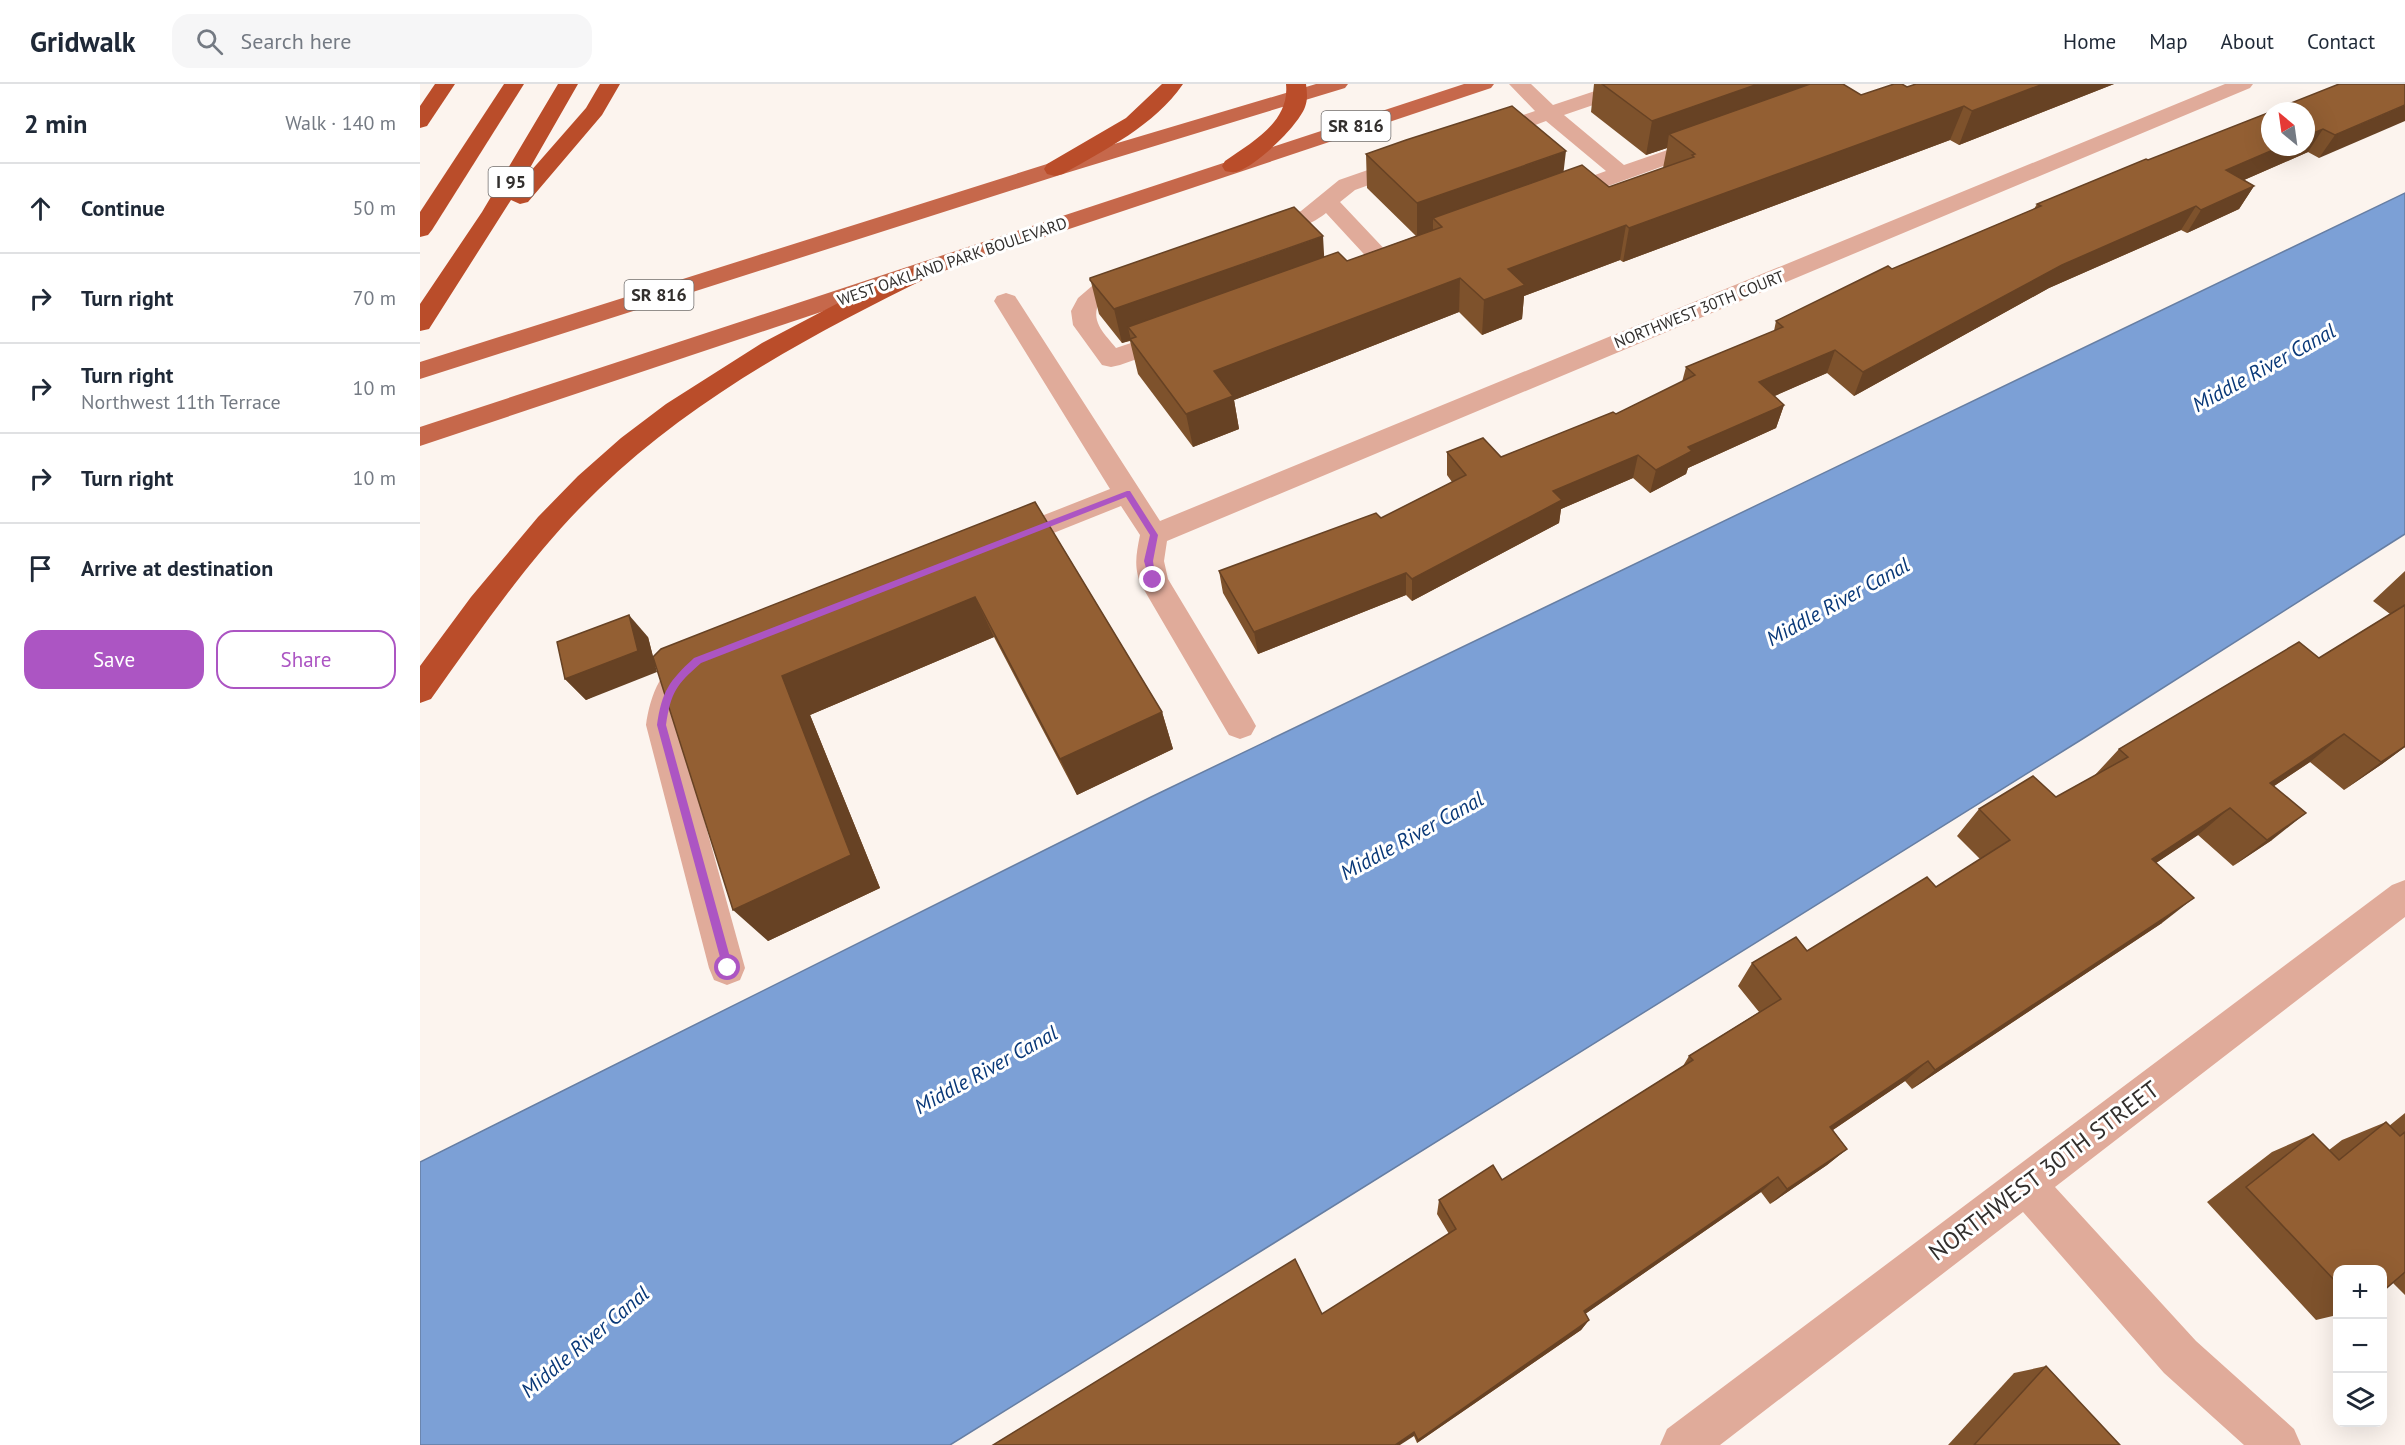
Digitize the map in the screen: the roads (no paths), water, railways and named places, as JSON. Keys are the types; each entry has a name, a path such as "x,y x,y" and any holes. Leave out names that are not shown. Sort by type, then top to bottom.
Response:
{"highway":[{"path":"420,122 445,84"},
{"path":"420,230 514,84"},
{"name":"I 95","path":"420,323 529,153 568,84"},
{"path":"450,278 595,111 610,84"},
{"path":"1055,169 1135,122 1152,109 1173,84"},
{"path":"1233,166 1293,114 1298,90"},
{"path":"420,690 492,592 548,524 631,445 695,395 752,358 824,318 923,271"}],"main road":[{"name":"SR 816","path":"420,371 1298,90 1338,84"},
{"name":"WEST OAKLAND PARK BOULEVARD","path":"420,437 1484,84"}],"street":[{"path":"1519,84 1621,173"},
{"path":"1469,142 1549,112 1636,84"},
{"name":"NORTHWEST 30TH COURT","path":"1154,535 2243,84"},
{"path":"1534,205 1728,134"},
{"path":"1243,240 1309,216 1347,185 1424,158"},
{"path":"1328,202 1371,264 1404,252"},
{"path":"1155,271 1110,287 1089,298 1085,307 1084,322 1111,359 1198,327"},
{"path":"1006,301 1154,535 1149,561 1153,580 1240,726"},
{"path":"984,549 1127,494"},
{"path":"720,652 698,660 678,678 665,700 662,725 728,968"},
{"name":"NORTHWEST 30TH STREET","path":"1683,1445 2405,896"},
{"path":"2026,1185 2180,1357 2278,1445"}],"water":[{"name":"Middle River Canal","path":"2405,193 2405,534 2084,738 950,1445 420,1445 420,1162 1151,797"}]}
